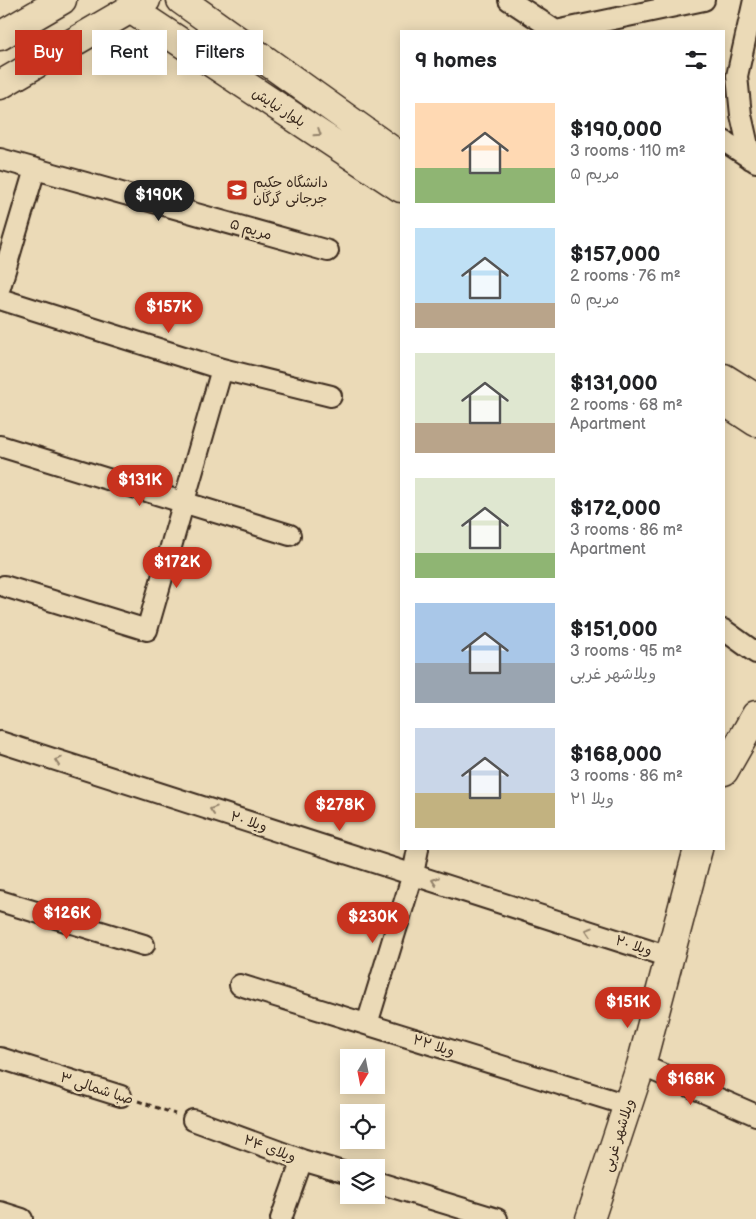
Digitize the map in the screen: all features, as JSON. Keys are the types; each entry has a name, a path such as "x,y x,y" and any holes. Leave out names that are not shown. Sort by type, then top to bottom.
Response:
{"street":[{"path":"0,36 62,0"},
{"name":"بلوار نیایش","path":"181,0 400,156"},
{"path":"509,0 554,30"},
{"path":"561,30 704,0"},
{"path":"754,0 737,76 741,114 754,160"},
{"path":"0,85 139,5"},
{"name":"بلوار نیایش","path":"139,5 400,187"},
{"path":"725,142 754,160"},
{"name":"۵ مریم","path":"0,160 328,251"},
{"path":"0,287 35,169"},
{"path":"0,299 222,369 331,396"},
{"path":"4,586 147,630 222,369"},
{"path":"725,379 756,398"},
{"path":"725,402 756,422"},
{"path":"0,446 290,535"},
{"path":"725,631 756,653"},
{"path":"725,769 756,715"},
{"name":"ویلا ۲۰","path":"0,742 669,957"},
{"path":"367,1024 413,874 418,850"},
{"name":"ویلاشهر غربی","path":"590,1219 640,1065 698,850"},
{"path":"0,901 144,945"},
{"name":"ویلا ۲۲","path":"240,985 627,1105"},
{"name":"صبا شمالی ۳","path":"0,1058 121,1096"},
{"path":"640,1065 756,1115"},
{"name":"ویلای ۲۴","path":"193,1120 302,1160 340,1171"},
{"path":"281,1219 302,1160"},
{"path":"385,1185 497,1219"},
{"path":"0,1212 22,1219"}],"path":[{"name":"صبا شمالی ۳","path":"121,1096 193,1120"}],"place":[{"name":"دانشگاه حکیم جرجانی گرگان","path":"237,190"}]}
